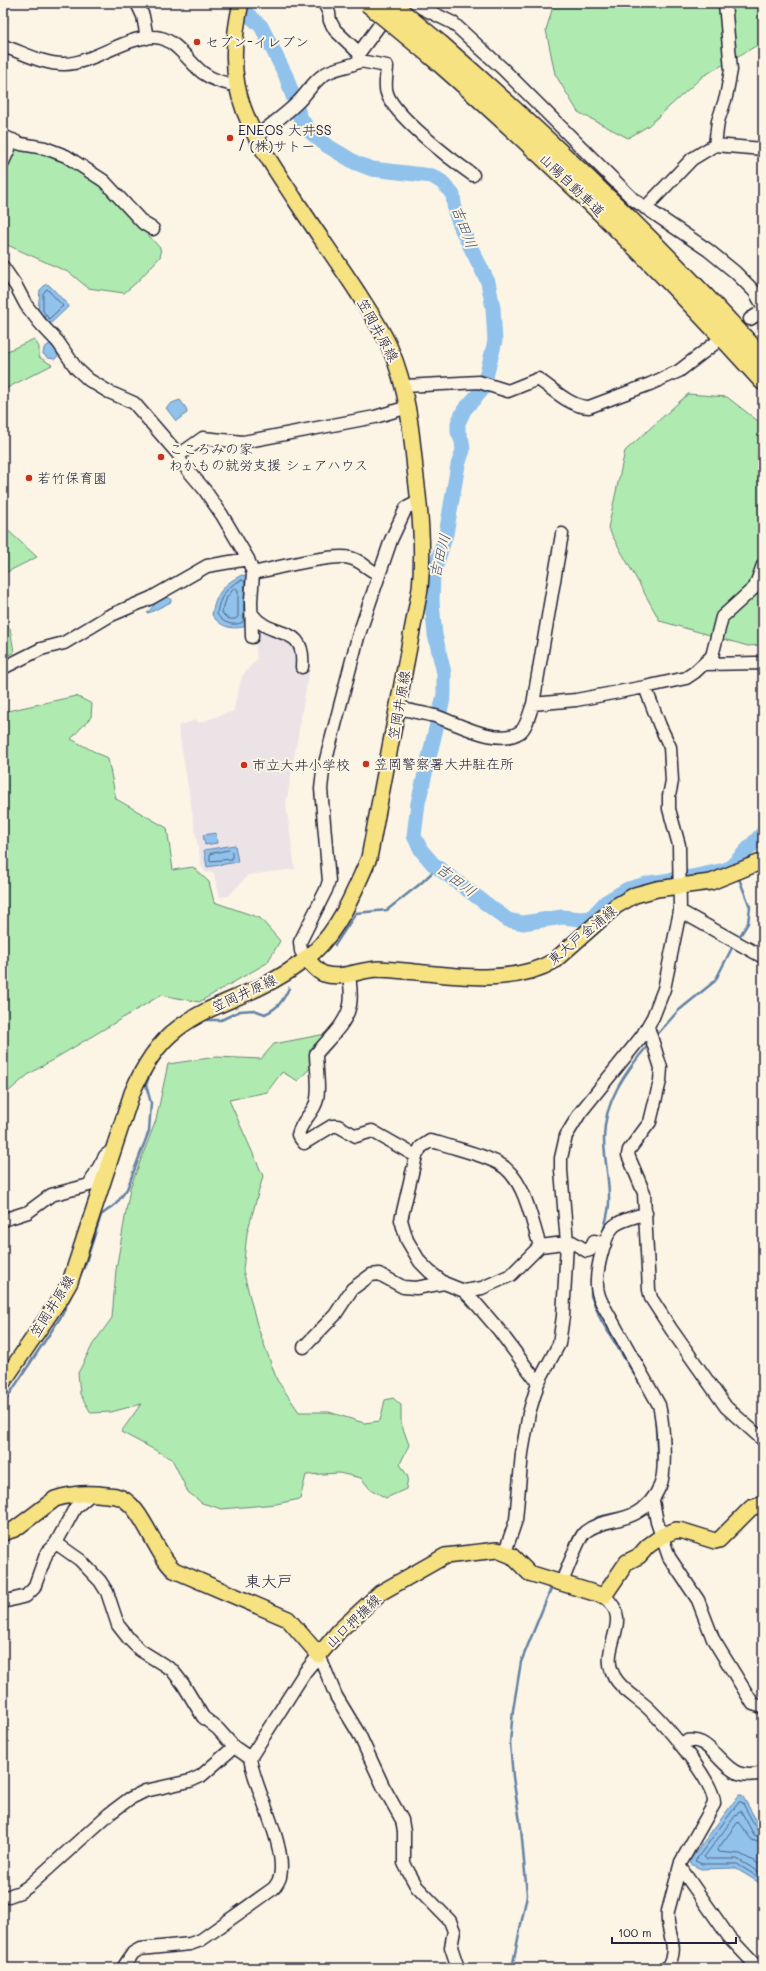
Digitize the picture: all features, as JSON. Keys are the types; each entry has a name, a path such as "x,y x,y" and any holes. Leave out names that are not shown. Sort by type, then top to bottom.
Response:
{"highway":[{"name":"山陽自動車道","path":"368,3 505,101 611,200 724,316 763,359"},
{"name":"山陽自動車道","path":"390,3 483,101 595,206 713,326 763,382"}],"main road":[{"name":"笠岡井原線","path":"3,1382 70,1282 113,1150 138,1078 145,1065 165,1039 177,1029 202,1013 273,981 306,958 320,945 354,895 369,858 399,708 420,589 422,563 419,504 405,386 390,346 372,316 274,167 255,135 237,86 235,60 237,20 242,3"},
{"name":"東大戸金浦線","path":"306,958 324,974 349,974 379,969 474,976 523,974 544,967 565,952 608,913 626,900 646,891 678,880 711,882 737,873 763,861"},
{"name":"山口押撫線","path":"3,1533 15,1529 55,1499 71,1494 118,1496 140,1515 158,1551 174,1570 288,1619 319,1655 339,1632 380,1593 445,1556 497,1550 505,1552"},
{"path":"505,1552 529,1573 556,1583 604,1596 627,1562 639,1556 648,1546 662,1536 676,1530 683,1530 715,1541 719,1540 750,1508 763,1504"}],"street":[{"path":"136,3 143,16 147,38"},
{"path":"324,3 330,13 330,22 335,30 359,57 387,66 387,94 401,114 443,154 473,175"},
{"path":"255,135 260,133 294,106 322,76 330,71 348,67 359,57 395,3"},
{"path":"412,3 453,23 514,79 634,200 708,250 735,272 755,292 763,306"},
{"path":"715,145 718,121 726,97 731,70 725,3"},
{"path":"3,46 48,62 63,64 85,60 147,38 166,39 203,73 216,81 237,86"},
{"path":"3,162 8,138 21,144 45,148 66,156 104,181 143,223 153,229"},
{"path":"645,208 692,159 715,145 763,149"},
{"path":"3,267 16,286 26,305 58,342 76,368 89,380 109,392 134,403 179,455 181,462 204,489 222,515 248,559 253,573 251,602 252,637"},
{"path":"750,319 763,311"},
{"path":"405,386 484,384 508,391 538,379 570,402 581,407 589,407 650,384 679,371 714,344"},
{"path":"179,455 203,438 242,442 375,417 408,407"},
{"path":"306,958 301,951 300,942 329,881 321,780 354,650 391,540 406,508 419,504"},
{"path":"399,708 439,718 477,733 502,736 519,732 523,729 533,704 562,534"},
{"path":"253,573 284,566 343,557 355,559 379,574"},
{"path":"3,668 41,649 64,643 109,616 151,598 207,566 248,559"},
{"path":"533,704 576,700 686,678 705,664 712,656 722,617 754,587 763,565"},
{"path":"252,614 261,624 296,639 301,645 303,653 302,668"},
{"path":"705,664 763,664"},
{"path":"505,1552 516,1520 528,1420 538,1383 559,1344 563,1316 567,1242 561,1170 561,1158 566,1136 580,1113 651,1035 664,989 680,911 678,845 669,809 669,796 672,781 670,746 660,726 645,687"},
{"path":"680,911 763,957"},
{"path":"349,974 350,1004 348,1012 344,1022 316,1054 318,1098 315,1105 300,1126 298,1135 304,1143 332,1126 338,1126 356,1136 372,1131 416,1156"},
{"path":"651,1035 661,1068 657,1100 650,1122 629,1150 628,1156 642,1185 646,1213 649,1290 651,1298 671,1329 726,1406 763,1440"},
{"path":"538,1383 489,1318 464,1291 444,1283 420,1262 402,1229 401,1220 416,1156 421,1147 430,1141 498,1162 507,1169 527,1201 540,1246"},
{"path":"3,1220 28,1212 51,1195 89,1185 105,1156 113,1150"},
{"path":"556,1583 584,1533 592,1527 637,1513 653,1500 661,1485 663,1476 662,1416 653,1391 602,1303 598,1293 597,1277 602,1243 614,1226 646,1213"},
{"path":"464,1291 482,1288 511,1275 540,1246 567,1242 577,1244 587,1251 590,1250 594,1241 602,1243"},
{"path":"304,1347 335,1316 352,1289 371,1275 379,1274 403,1287 416,1288 444,1283"},
{"path":"3,1602 26,1596 34,1588 47,1552 56,1543 75,1508 91,1494"},
{"path":"653,1500 669,1557 698,1600 713,1639 753,1704 763,1707"},
{"path":"56,1543 80,1560 100,1581 106,1592 118,1625 129,1639 140,1650 172,1670 183,1684 200,1714 227,1737 234,1747 250,1758"},
{"path":"604,1596 613,1603 617,1613 618,1625 610,1650 609,1661 617,1681 648,1708 679,1744 699,1769 714,1797 714,1804 687,1849 680,1867 668,1911 667,1919 674,1953 667,1968"},
{"path":"123,1968 133,1953 140,1949 190,1944 201,1940 274,1888 280,1878 280,1854 261,1793 251,1768 250,1758 305,1672 319,1655 336,1696 360,1734 383,1786 402,1820 404,1832 404,1863 417,1887 450,1921 454,1931 451,1947 458,1968"},
{"path":"679,1744 687,1740 692,1740 712,1749 730,1768 738,1773 763,1773"},
{"path":"3,1898 20,1892 29,1886 109,1814 129,1798 145,1791 190,1781 201,1776 234,1747"},
{"path":"680,1867 729,1937 758,1968"}],"shaded area":[{"path":"254,625 298,646 299,669 309,672 286,804 295,869 248,875 229,896 220,897 213,872 206,873 201,866 178,726 195,720 199,723 226,713 233,712 242,676 257,659"}],"green space":[{"path":"554,3 763,3 763,42 703,76 648,126 628,138 578,112 555,74 546,30"},
{"path":"22,146 58,155 97,179 160,248 160,257 137,282 124,293 88,288 70,273 3,243 3,167 10,151"},
{"path":"34,339 39,347 39,357 52,365 3,390 3,353"},
{"path":"688,394 727,397 763,425 763,645 748,646 660,621 608,528 625,451"},
{"path":"3,526 37,557 3,574"},
{"path":"3,624 10,628 14,652 3,658"},
{"path":"76,696 92,704 91,717 71,739 108,759 116,799 167,828 173,870 193,867 209,882 214,902 260,918 280,941 267,963 199,1002 161,995 29,1074 3,1096 3,712"},
{"path":"336,1032 333,1043 298,1081 282,1072 267,1092 229,1100 263,1176 247,1233 243,1270 257,1325 277,1380 299,1412 329,1412 364,1423 380,1421 385,1400 393,1398 401,1405 401,1423 409,1445 400,1464 408,1477 406,1489 386,1498 370,1489 361,1478 339,1473 306,1475 300,1499 276,1504 222,1509 202,1503 188,1492 172,1459 121,1432 141,1404 111,1412 91,1413 80,1394 78,1373 93,1344 112,1318 116,1270 130,1188 156,1120 168,1064 217,1057 261,1059 274,1044"}],"water":[{"path":"46,284 49,285 68,305 68,307 49,325 38,311 40,290"},
{"path":"51,343 55,347 58,356 55,359 48,358 43,354 44,348"},
{"path":"180,400 186,408 187,413 176,421 166,408 172,403"},
{"path":"242,575 250,577 247,626 232,628 219,623 212,615 213,608 221,590 230,582"},
{"path":"167,597 171,599 171,602 147,613 156,603"},
{"path":"216,833 217,843 205,845 203,835"},
{"path":"235,845 238,862 207,867 204,850"},
{"path":"739,1795 742,1795 763,1832 763,1885 735,1868 701,1869 691,1864 690,1860"}],"waterway":[{"name":"吉田川","path":"235,3 261,26 286,76 300,117 310,132 326,145 356,163 372,169 432,176 442,182 453,195 455,212 462,230 488,282 493,308 495,341 483,389 464,410 458,423 458,432 462,441 463,450 458,465 446,534 433,575 432,602 435,635 444,673 444,695 418,803 414,836 421,850 433,864 508,920 523,923 562,917 581,919 591,918 606,902 628,889 650,883 725,870 733,865 763,833"},
{"path":"335,945 356,913 387,910 420,884 438,867"},
{"path":"738,876 750,907 748,923 738,939"},
{"path":"655,1037 678,1011 715,981 734,944"},
{"path":"189,1029 206,1020 221,1020 240,1011 254,1010 265,1014 280,1004 289,988"},
{"path":"603,1233 609,1203 609,1187 604,1138 605,1124 612,1099 618,1087 632,1065 649,1044"},
{"path":"3,1404 62,1315 85,1265 101,1215 116,1204 127,1189 149,1131 151,1103 146,1085 151,1071 165,1051"},
{"path":"591,1280 591,1296 601,1320 642,1387"},
{"path":"655,1413 658,1464"},
{"path":"581,1528 598,1517 626,1511"},
{"path":"557,1576 569,1550"},
{"path":"512,1968 527,1895 521,1828 513,1777 510,1743 513,1710 521,1662 552,1586"}],"place":[{"name":"セブン-イレブン","path":"197,42"},
{"name":"ENEOS 大井SS / (株)サトー","path":"230,138"},
{"name":"こころみの家 わかもの就労支援 シェアハウス","path":"161,457"},
{"name":"若竹保育園","path":"29,478"},
{"name":"笠岡警察署大井駐在所","path":"366,764"},
{"name":"市立大井小学校","path":"244,765"}],"district":[{"name":"東大戸","path":"269,1581"}]}
